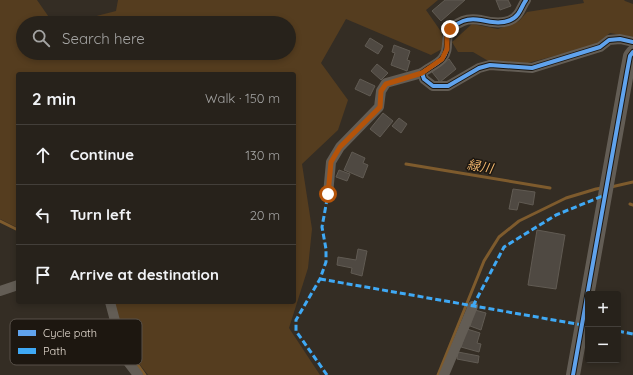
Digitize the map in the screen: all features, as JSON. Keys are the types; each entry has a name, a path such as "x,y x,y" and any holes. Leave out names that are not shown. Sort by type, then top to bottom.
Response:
{"street":[{"path":"328,194 331,162 340,147 380,107 381,91 386,84 422,73 442,59 447,49 447,36 450,29 463,20 474,19 495,23 509,20 518,15 526,0"},
{"path":"422,73 424,79 434,86 448,86 479,68 490,65 532,68 600,47 609,40 620,38 633,42"},
{"path":"573,375 627,72 630,56 633,52"},
{"path":"0,291 16,286"},
{"path":"111,304 115,319"},
{"path":"444,375 473,306"},
{"path":"130,365 138,375"}],"shaded area":[{"path":"0,0 37,0 48,16 16,16 16,60 296,60 296,16 96,16 116,11 118,0 438,0 426,10 442,33 442,49 431,55 346,19 321,63 348,100 338,130 302,164 312,229 308,268 289,328 320,375 148,375 140,365 142,365 142,319 119,319 114,304 296,304 296,72 16,72 16,227 0,219"},
{"path":"583,0 624,0 633,4 633,37 610,33 595,45 528,63 490,62 473,52 458,52 452,42 472,24 498,29 519,21 527,12 584,3"}],"building":[{"path":"445,0 465,0 441,21 432,11"},
{"path":"496,0 508,0 511,6 500,10"},
{"path":"370,38 383,46 378,54 365,46"},
{"path":"394,45 410,51 407,60 410,61 407,71 391,65 395,53 392,52"},
{"path":"449,59 456,69 440,82 432,72"},
{"path":"377,64 388,73 381,80 371,71"},
{"path":"360,79 375,86 370,96 355,89"},
{"path":"383,113 393,121 380,137 370,129"},
{"path":"399,118 407,124 401,133 392,126"},
{"path":"352,152 365,158 363,163 368,165 363,178 344,170"},
{"path":"339,170 350,174 347,181 336,177"},
{"path":"513,189 535,192 533,205 519,202 517,210 509,209"},
{"path":"537,230 565,235 556,289 528,285"},
{"path":"358,249 367,251 362,276 351,273 352,268 337,265 338,257 356,260"},
{"path":"475,310 486,313 481,330 470,326"},
{"path":"467,329 480,333 477,343 481,344 479,352 461,347"},
{"path":"458,352 479,356 478,363 457,359"}],"waterway":[{"name":"緑川","path":"406,164 550,188"},
{"name":"緑川","path":"611,187 633,182"},
{"path":"438,375 484,261 499,237 519,221 566,198 602,188"},
{"path":"0,221 16,229"},
{"path":"138,365 145,375"}],"marked path":[{"path":"327,375 296,331 296,320 320,279 326,262 326,249 322,227 328,194"},
{"path":"473,306 504,247 556,215 605,195"},
{"path":"320,279 585,325"},
{"path":"621,332 633,334"}],"cycle path":[{"path":"526,0 515,18 506,22 469,20 455,25 448,34 447,49 445,54 440,61 422,73 424,79 433,86 448,86 479,68 490,65 532,68 600,47 609,40 620,39 633,42"},
{"path":"573,375 627,72 630,56 633,52"}],"route":[{"path":"328,194 331,162 340,147 380,107 381,91 386,84 422,73 442,59 447,49 447,36 450,29"}]}
